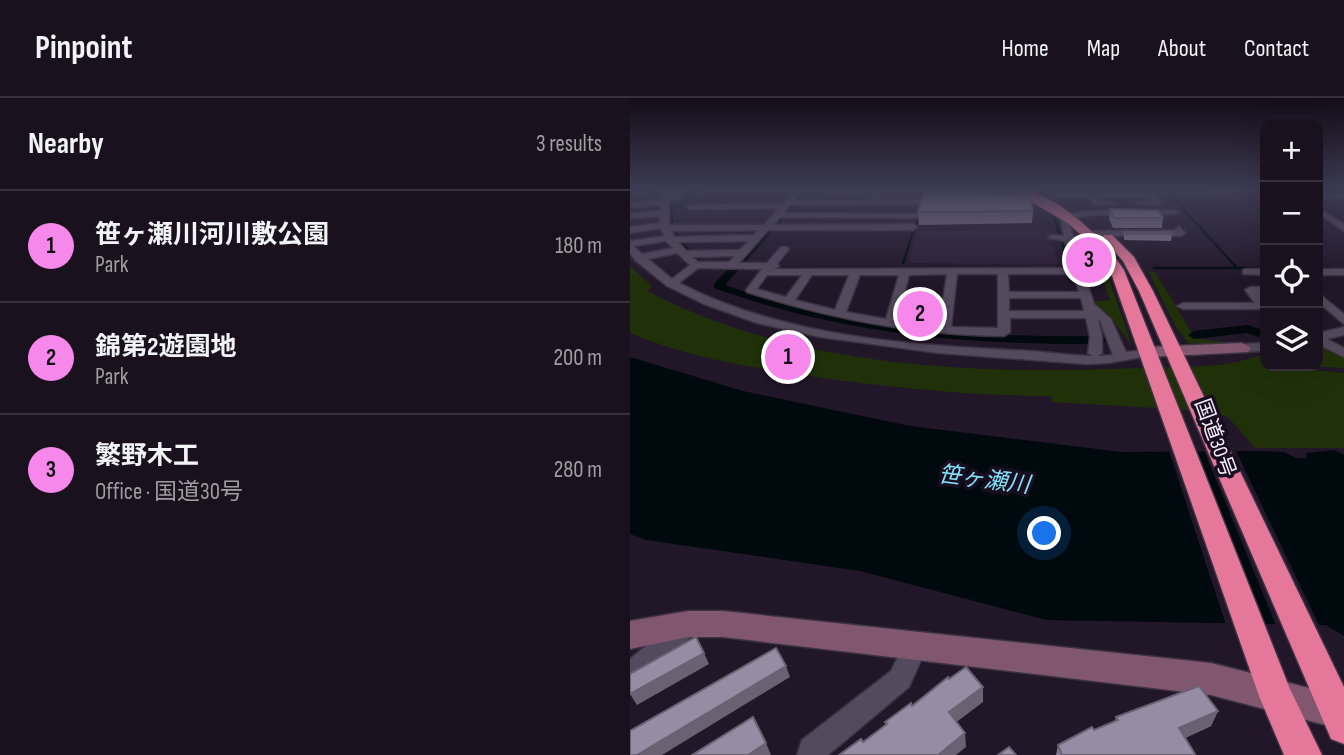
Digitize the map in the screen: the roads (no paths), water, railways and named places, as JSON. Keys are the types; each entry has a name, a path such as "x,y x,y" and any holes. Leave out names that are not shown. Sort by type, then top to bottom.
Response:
{"highway":[{"name":"国道30号","path":"1081,220 1129,260 1141,280 1163,355 1276,696 1303,755"},
{"name":"国道30号","path":"1100,236 1163,355 1340,719"}],"street":[{"path":"653,220 669,226 755,238"},
{"path":"669,220 669,226 688,256"},
{"path":"735,266 755,238 777,220"},
{"path":"1063,220 1060,238 1089,305 1095,344"},
{"path":"633,250 669,226"},
{"path":"630,230 669,226 913,227"},
{"path":"837,227 830,238 843,238"},
{"path":"1060,238 1181,233 1179,229"},
{"path":"784,249 751,290 788,303 839,314 945,329 1004,332 1003,271"},
{"path":"633,250 688,256 735,266 809,272 1003,271 1074,267"},
{"path":"633,250 654,272 671,284 743,314 856,339 935,350 1051,355 1098,360 1260,347"},
{"path":"654,272 688,256 743,253"},
{"path":"671,284 688,256"},
{"path":"766,269 1074,267"},
{"path":"839,314 856,271"},
{"path":"891,322 905,271"},
{"path":"945,329 952,271"},
{"path":"788,303 809,272"},
{"path":"1247,272 1260,272"},
{"path":"1323,272 1344,272"},
{"path":"1260,290 1250,290 1260,301"},
{"path":"1003,295 1089,305 1105,319 1121,357"},
{"path":"1323,301 1344,320"},
{"path":"1004,315 1089,305"},
{"path":"1183,306 1260,306"},
{"path":"1323,337 1344,331"},
{"path":"1323,341 1344,353"},
{"path":"634,632 688,624 723,624 1211,679 1276,696 1340,719"},
{"path":"630,674 688,624"},
{"path":"811,755 812,750 901,679 915,647"}],"water":[{"name":"笹ヶ瀬川","path":"630,357 743,391 910,426 1121,452 1258,451 1284,452 1296,458 1306,458 1306,453 1335,450 1344,455 1344,636 1326,625 1046,620 860,571 646,540 630,534"}],"waterway":[{"path":"672,220 680,239 702,264"},
{"path":"779,220 718,286 811,315 907,332 1004,340 1101,340"},
{"path":"903,263 917,220"},
{"path":"1055,220 1070,268"},
{"path":"1193,220 1237,268"},
{"path":"696,268 731,268"},
{"path":"771,268 976,268"},
{"path":"1079,268 1099,268"},
{"path":"1154,268 1237,268"},
{"path":"1237,268 1260,268"},
{"path":"1323,268 1344,269"},
{"path":"1194,335 1248,329 1260,333"}],"place":[{"name":"繁野木工","path":"1089,260"},
{"name":"錦第2遊園地","path":"920,314"},
{"name":"笹ヶ瀬川河川敷公園","path":"788,357"}]}
